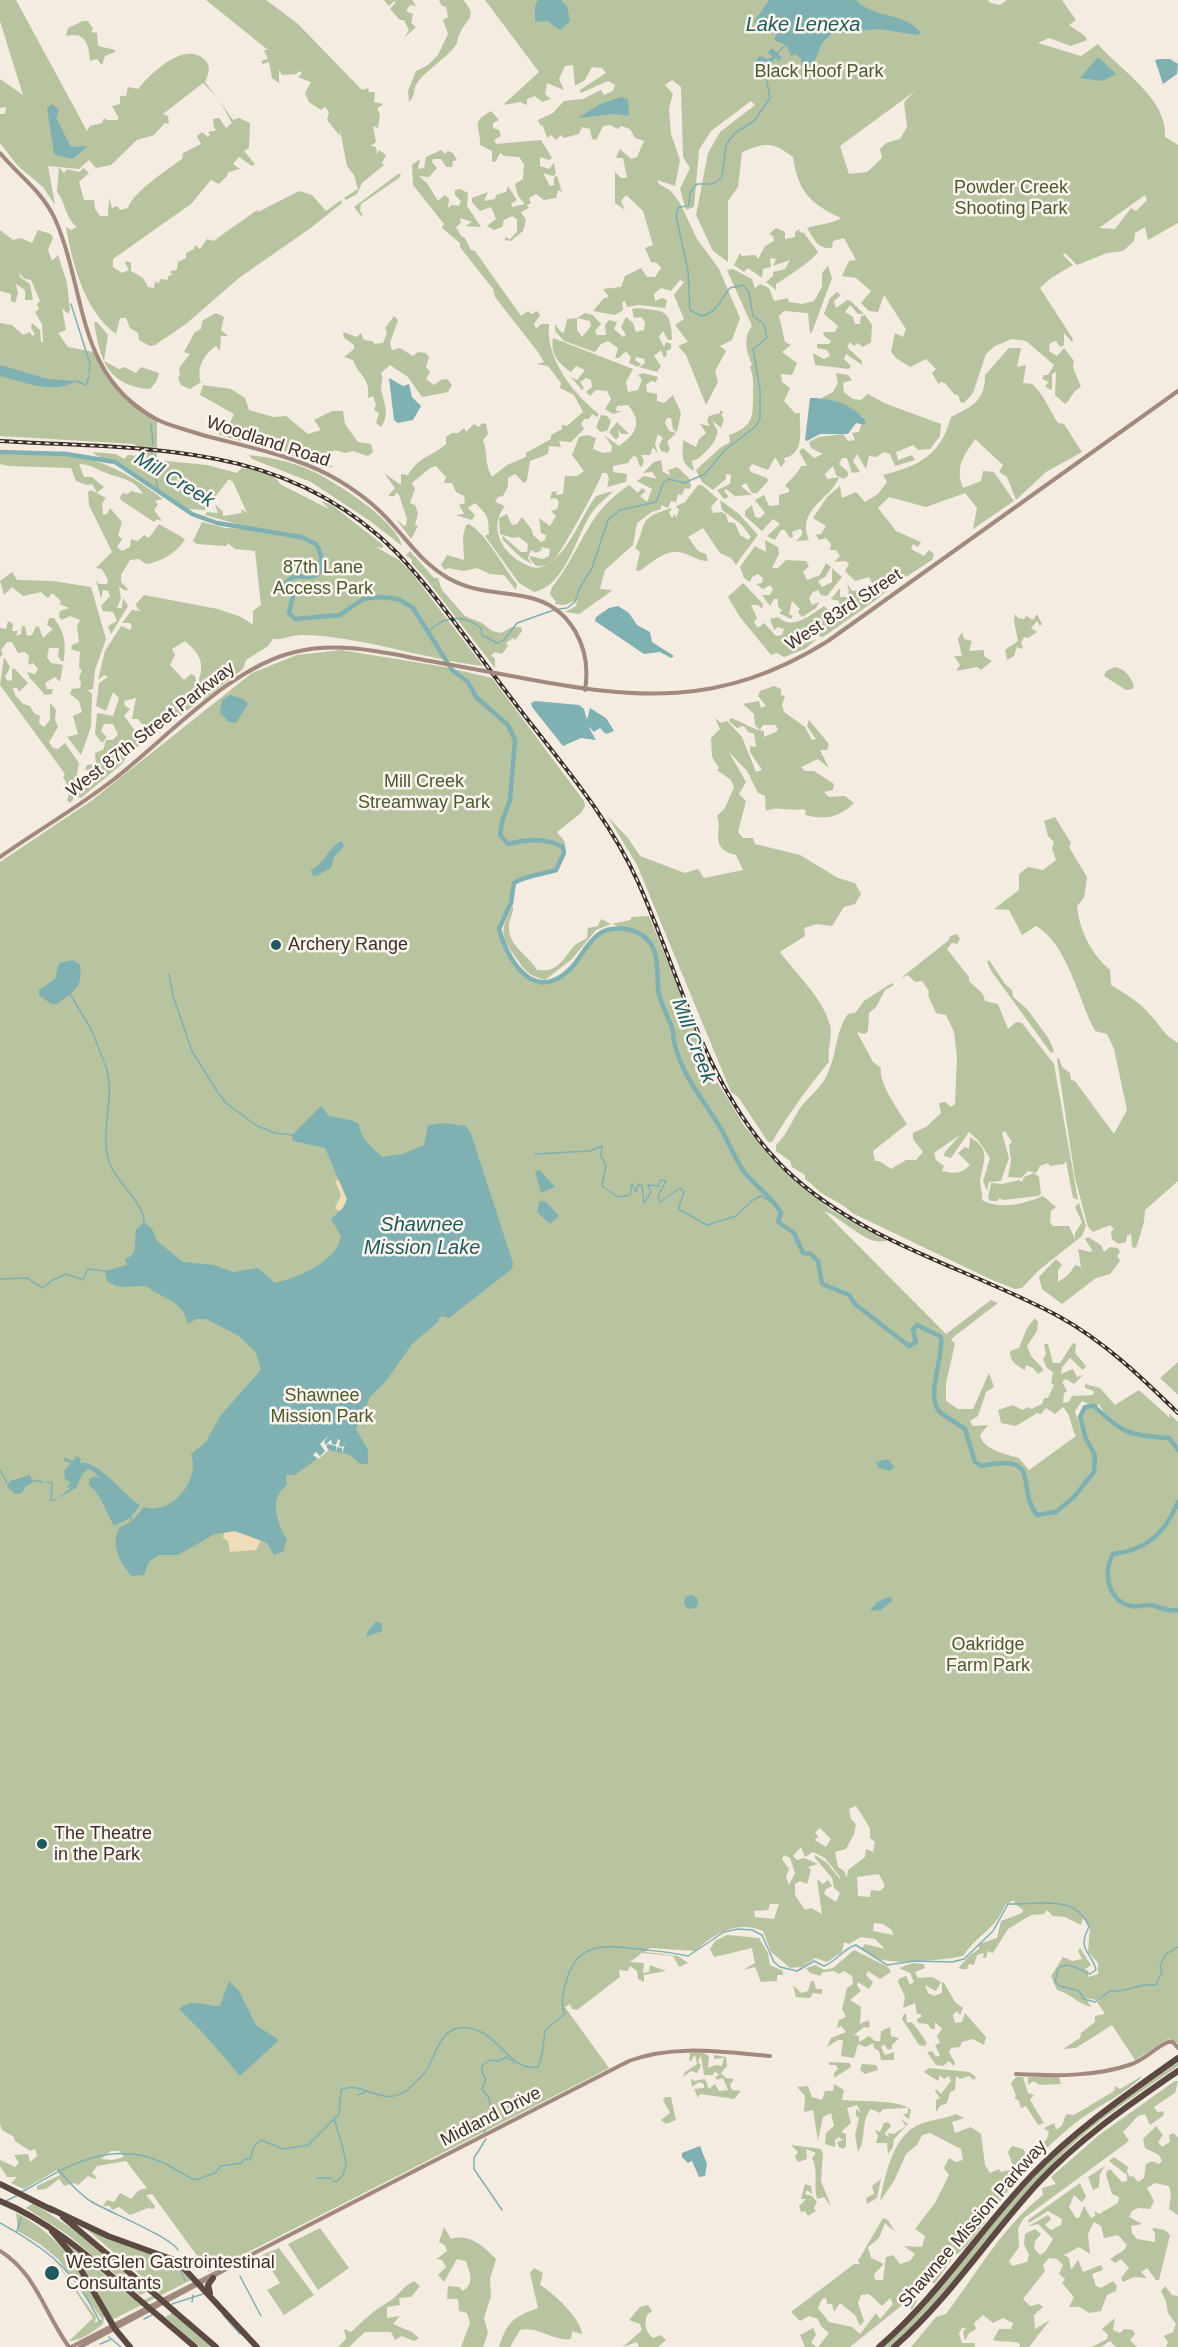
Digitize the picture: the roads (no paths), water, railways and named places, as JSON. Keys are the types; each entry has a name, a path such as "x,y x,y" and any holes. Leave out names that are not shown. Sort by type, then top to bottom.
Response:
{"highway":[{"name":"Shawnee Mission Parkway","path":"879,2347 928,2300 1016,2192 1053,2154 1101,2113 1178,2058"},
{"name":"Shawnee Mission Parkway","path":"894,2347 944,2297 1027,2196 1054,2167 1092,2132 1178,2071"},
{"path":"0,2184 42,2203 84,2234 216,2347"},
{"path":"0,2201 48,2226 195,2347"},
{"path":"49,2208 108,2236 172,2258 199,2282 257,2347"},
{"path":"48,2226 77,2263 113,2327 130,2347"},
{"path":"212,2296 208,2287 213,2278"}],"main road":[{"name":"Woodland Road","path":"0,153 34,186 51,212 94,352 112,382 128,400 166,424 299,462 322,471 370,503 420,557 448,578 480,591 524,596 547,604 563,615 576,632 584,652 587,671 585,690"},
{"name":"West 83rd Street","path":"400,656 585,690 637,695 684,693 740,681 799,657 828,640 1003,518 1178,391"},
{"name":"West 87th Street Parkway","path":"0,857 101,789 226,686 256,667 292,652 320,647 348,646 400,656"},
{"path":"1016,2074 1060,2075 1098,2071 1134,2063 1168,2042 1173,2042 1178,2048"},
{"name":"Midland Drive","path":"70,2347 629,2061 651,2054 683,2050 770,2056"},
{"path":"0,2251 13,2259 30,2278 70,2347"},
{"name":"Midland Drive","path":"199,2282 213,2278 238,2262"},
{"name":"Midland Drive","path":"80,2347 113,2327"}],"water":[{"path":"538,0 561,0 567,6 570,21 560,30 547,21 535,22 535,6"},
{"name":"Lake Lenexa","path":"769,0 856,0 872,10 907,22 921,33 917,35 879,29 831,34 822,43 811,70 807,72 801,63 801,58 795,54 791,56 786,45 774,40 776,35 771,29 766,30 754,22"},
{"path":"772,48 782,58 778,62 776,57 771,63 775,70 768,78 760,77 753,70 753,63 760,56 767,59 773,57 768,53"},
{"path":"1098,57 1116,74 1103,81 1080,78"},
{"path":"1170,59 1178,64 1177,74 1163,84 1155,60"},
{"path":"621,97 628,99 629,116 614,114 578,118 600,104"},
{"path":"52,104 59,110 56,118 71,147 88,146 72,159 54,154 47,108"},
{"path":"0,365 48,379 76,381 58,387 38,386 0,376"},
{"path":"389,378 403,386 409,384 412,397 421,406 413,420 398,423 394,420"},
{"path":"810,398 841,403 856,411 866,422 864,425 856,423 848,434 820,434 807,441 805,440"},
{"path":"618,606 629,613 637,625 650,632 652,642 674,656 671,658 660,652 644,654 595,621 596,617 609,608"},
{"path":"230,695 243,699 248,704 236,723 229,722 220,713 222,700"},
{"path":"535,701 579,705 584,709 587,720 590,708 606,718 614,731 606,734 600,728 594,732 588,726 596,740 581,738 563,746 532,707 531,703"},
{"path":"342,841 344,846 334,857 331,868 316,876 312,875 311,870 334,846"},
{"path":"73,960 80,965 79,984 73,992 57,1004 51,1004 39,995 39,990 55,979 59,963"},
{"name":"Shawnee Mission Lake","path":"321,1106 329,1116 351,1120 359,1124 364,1138 382,1157 403,1154 424,1145 428,1125 442,1123 466,1126 471,1134 513,1263 512,1269 449,1318 442,1316 438,1319 438,1322 412,1344 386,1381 370,1397 356,1429 368,1450 368,1464 360,1464 350,1455 329,1450 295,1475 286,1475 287,1485 281,1490 276,1503 277,1518 287,1539 283,1552 275,1554 275,1557 267,1543 235,1531 215,1534 178,1555 159,1555 149,1562 144,1575 132,1576 120,1560 116,1540 120,1527 132,1521 130,1518 114,1526 100,1498 89,1485 89,1479 95,1476 102,1479 90,1469 87,1470 82,1474 76,1488 55,1500 72,1487 66,1488 71,1482 65,1480 64,1471 71,1463 64,1461 65,1457 72,1461 77,1456 81,1459 80,1463 87,1463 103,1472 140,1505 131,1517 133,1520 144,1507 164,1506 181,1494 192,1475 191,1454 206,1442 220,1416 261,1370 256,1353 239,1336 206,1319 196,1319 188,1324 180,1307 171,1301 145,1286 124,1287 111,1284 107,1281 105,1271 127,1265 125,1259 132,1254 135,1248 136,1230 144,1222 152,1229 157,1241 183,1262 214,1265 233,1272 258,1268 275,1283 305,1273 325,1261 333,1253 341,1236 331,1219 343,1208 347,1199 325,1148 293,1141 292,1135"},
{"path":"540,1170 555,1187 541,1193 535,1172"},
{"path":"540,1201 546,1202 559,1216 550,1224 537,1212"},
{"path":"889,1460 894,1467 890,1471 879,1468 876,1463"},
{"path":"30,1475 33,1483 26,1486 22,1493 15,1494 7,1487 10,1481"},
{"path":"691,1595 696,1597 698,1602 696,1607 691,1609 686,1607 684,1602 686,1597"},
{"path":"889,1597 893,1600 881,1610 870,1611 877,1602"},
{"path":"376,1621 382,1624 382,1631 366,1637 368,1631"},
{"path":"229,1981 239,1991 256,2025 279,2040 240,2076 179,2009 184,2005 194,2003 220,2006"},
{"path":"700,2146 707,2164 705,2176 699,2177 692,2161 688,2163 682,2157 682,2153"}],"waterway":[{"path":"776,55 786,44"},
{"path":"559,609 567,608 575,602 579,589 592,568 608,520 620,510 656,502 663,483 669,479 684,483 705,474 725,450 756,426 760,419 760,390 753,349 767,338 764,324 753,316 749,292 743,285 730,288 711,312 701,316 690,310 688,271 676,216 678,208 689,205 690,193 697,184 713,184 722,177 726,145 735,133 754,121 770,98 766,77"},
{"path":"71,304 90,364 89,373"},
{"path":"76,381 86,385 89,376"},
{"path":"151,424 153,444"},
{"name":"Mill Creek","path":"0,452 66,454 115,462 192,514 217,523 301,537 316,544 322,560 318,574 293,577 286,583 293,596 289,613 295,619 340,615 363,599 379,597 398,599 413,608 452,670 468,682 476,697 508,725 515,740 510,800 500,835 508,844 536,840 563,847 564,853 556,870 514,883 511,903 499,929 510,956 518,967 527,976 537,981 548,982 560,977 573,966 591,941 603,931 626,929 637,932 648,940 655,952 660,998 672,1028 675,1046 683,1068 721,1129 741,1168 781,1213 778,1222 794,1233 803,1253 811,1254 818,1261 822,1284 849,1295 856,1305 909,1346 916,1342 913,1330 917,1325 941,1337 934,1388 936,1407 965,1429 975,1462 981,1466 1001,1463 1013,1464 1021,1468 1031,1505 1037,1515 1056,1512 1074,1497 1094,1472 1095,1455 1086,1439 1080,1417 1085,1407 1094,1406 1120,1428 1135,1434 1169,1438 1178,1450"},
{"path":"152,455 152,463"},
{"path":"154,468 158,492"},
{"name":"Mill Creek","path":"299,576 314,568 322,557"},
{"path":"428,633 446,620 453,618 468,620 481,628 482,635 497,643 504,640 517,623 554,610"},
{"path":"169,974 173,996 192,1051 226,1103 257,1126 275,1133 292,1135"},
{"path":"70,994 91,1029 104,1061"},
{"path":"105,1064 109,1087 106,1150 112,1169 140,1208 144,1222"},
{"path":"535,1154 590,1151 602,1146 601,1156 606,1165 602,1186 618,1197 630,1195 632,1184 636,1192 638,1184 642,1186 644,1203 651,1192 648,1185 659,1186 660,1180 666,1181 658,1196 660,1202 680,1188 684,1192 678,1209 707,1225 736,1216 753,1200 761,1196 777,1205"},
{"path":"0,1279 27,1278 43,1288 51,1281 66,1274 83,1280 88,1269 105,1271"},
{"path":"0,1470 7,1483"},
{"path":"33,1480 43,1482"},
{"path":"47,1482 52,1483 51,1500 55,1500"},
{"name":"Mill Creek","path":"1178,1502 1161,1531 1136,1549 1113,1554 1108,1569 1112,1592 1123,1603 1178,1610"},
{"path":"22,2192 71,2166 105,2155 122,2153 140,2155 164,2163 195,2180 215,2173 221,2166 241,2163 245,2159 250,2160 254,2146 261,2140 283,2149 308,2145 339,2114 341,2090 357,2088 381,2095 398,2095 422,2076 439,2044 449,2032 455,2029 473,2029 482,2033 520,2064 538,2067 545,2030 565,2014 563,1998 571,1969 584,1953 593,1949 625,1947 688,1956 724,1932 738,1929 752,1930 762,1935 774,1962 780,1967 797,1971 814,1961 824,1966 856,1945 887,1965 914,1961 952,1962 964,1959 993,1931 1008,1904 1054,1903 1075,1909 1083,1916 1089,1927 1085,1935 1084,1946 1096,1970 1090,1974 1074,1967 1062,1966 1058,1969 1055,1982 1060,1986 1079,1991 1084,1999 1095,2002 1110,1991 1156,1985 1162,1971 1160,1966 1166,1954 1178,1947"},
{"path":"484,2132 492,2115 489,2098 482,2089 486,2079 482,2073 482,2066 490,2060 499,2061 506,2057 515,2063"},
{"path":"358,2095 365,2092"},
{"path":"334,2118 339,2136"},
{"path":"340,2137 346,2162"},
{"path":"486,2139 474,2158 474,2169 502,2210"},
{"path":"333,2180 336,2182 343,2175 346,2164"},
{"path":"58,2170 87,2199 164,2238 178,2250"},
{"path":"317,2178 332,2178"},
{"path":"6,2201 18,2195"},
{"path":"17,2231 21,2218"},
{"path":"0,2223 33,2243 59,2263 80,2288 100,2322"},
{"path":"179,2268 185,2280"},
{"path":"240,2276 261,2316"},
{"path":"172,2304 203,2294"},
{"path":"192,2302 193,2295"},
{"path":"144,2319 152,2315"},
{"path":"223,2315 240,2334"},
{"path":"109,2337 121,2347"},
{"path":"100,2344 110,2340"}],"railway":[{"path":"0,441 108,446 212,458 261,470 308,489 354,516 397,553 427,587 578,785 611,832 638,882 698,1034 716,1070 735,1106 758,1139 786,1170 816,1195 882,1235 1024,1299 1075,1326 1121,1360 1178,1413"}],"place":[{"name":"Archery Range","path":"276,945"},
{"name":"The Theatre in the Park","path":"42,1844"},
{"name":"WestGlen Gastrointestinal Consultants","path":"52,2273"}],"park label":[{"name":"Black Hoof Park","path":"819,72"},
{"name":"Powder Creek Shooting Park","path":"1011,198"},
{"name":"87th Lane Access Park","path":"323,578"},
{"name":"Mill Creek Streamway Park","path":"424,792"},
{"name":"Shawnee Mission Park","path":"322,1406"},
{"name":"Oakridge Farm Park","path":"988,1655"}]}
